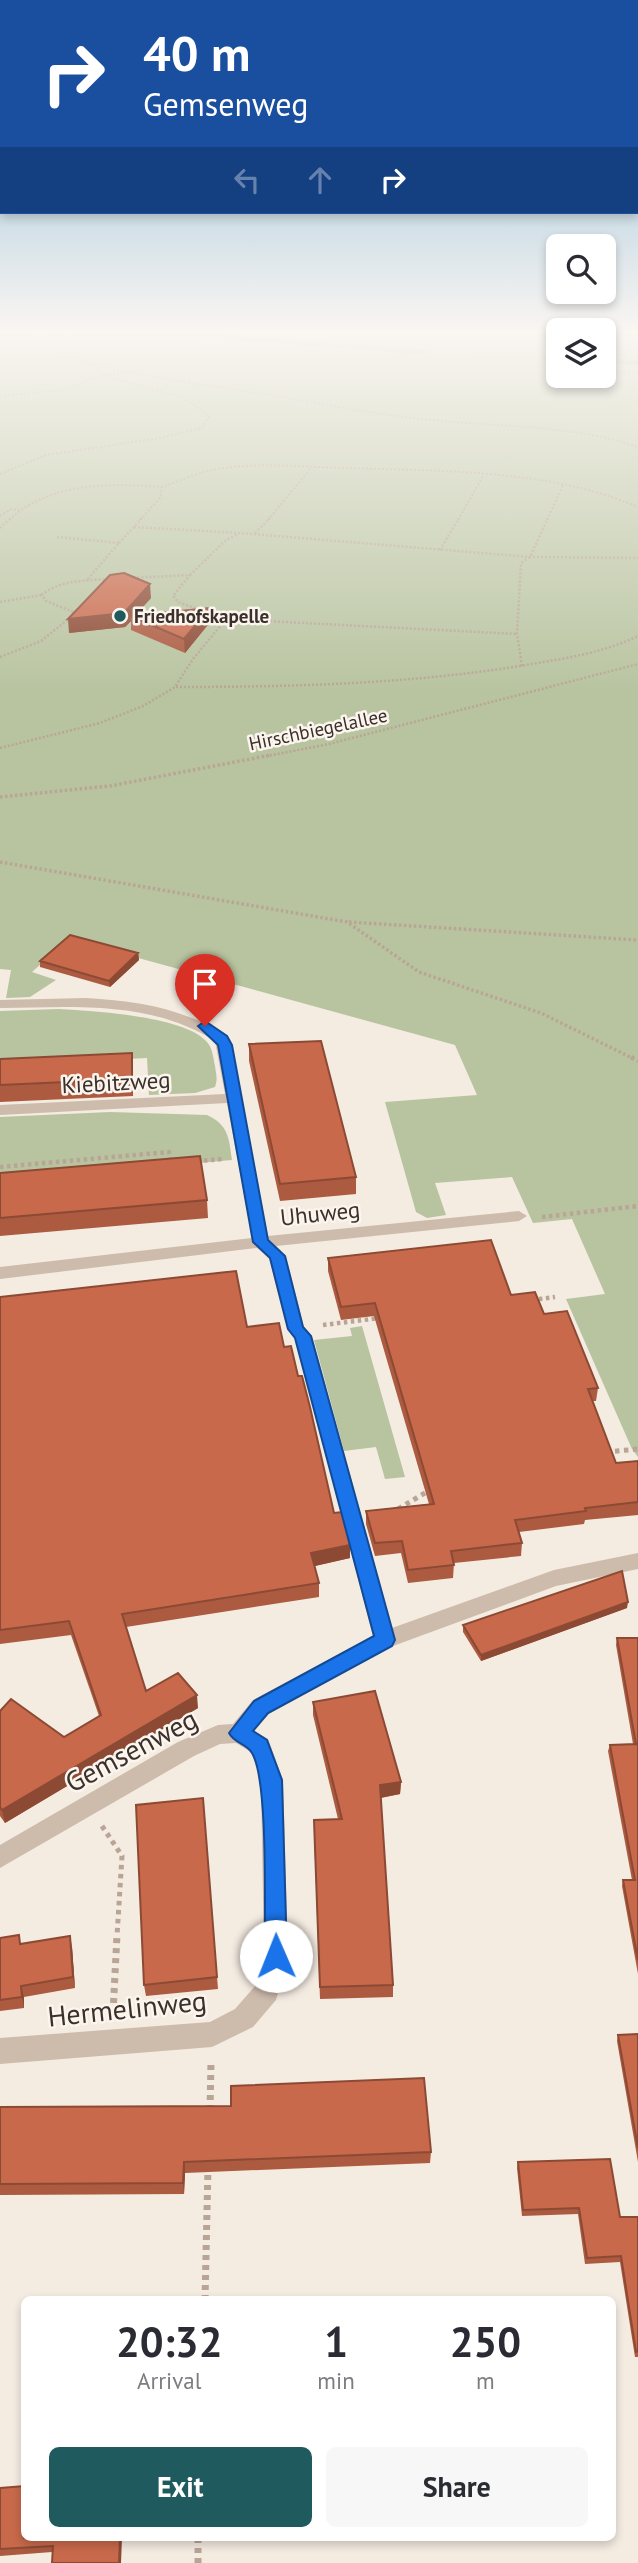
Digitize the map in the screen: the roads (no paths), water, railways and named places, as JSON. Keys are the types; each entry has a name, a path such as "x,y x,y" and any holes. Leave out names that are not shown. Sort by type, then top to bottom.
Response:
{"street":[{"path":"0,1004 70,1003 126,1006 187,1019 205,1026 222,1039 261,1242 277,1256 296,1329 303,1336 385,1640"},
{"name":"Kiebitzweg","path":"0,1110 234,1098"},
{"name":"Uhuweg","path":"0,1273 261,1242 519,1216"},
{"path":"239,1733 261,1707 385,1640 554,1578 638,1561"},
{"name":"Gemsenweg","path":"0,1857 186,1749 218,1735 239,1733"},
{"name":"Hermelinweg","path":"0,2051 212,2034 244,2018 267,1992 276,1956 272,1780 260,1746 239,1733"}],"place":[{"name":"Friedhofskapelle","path":"120,616"}]}
